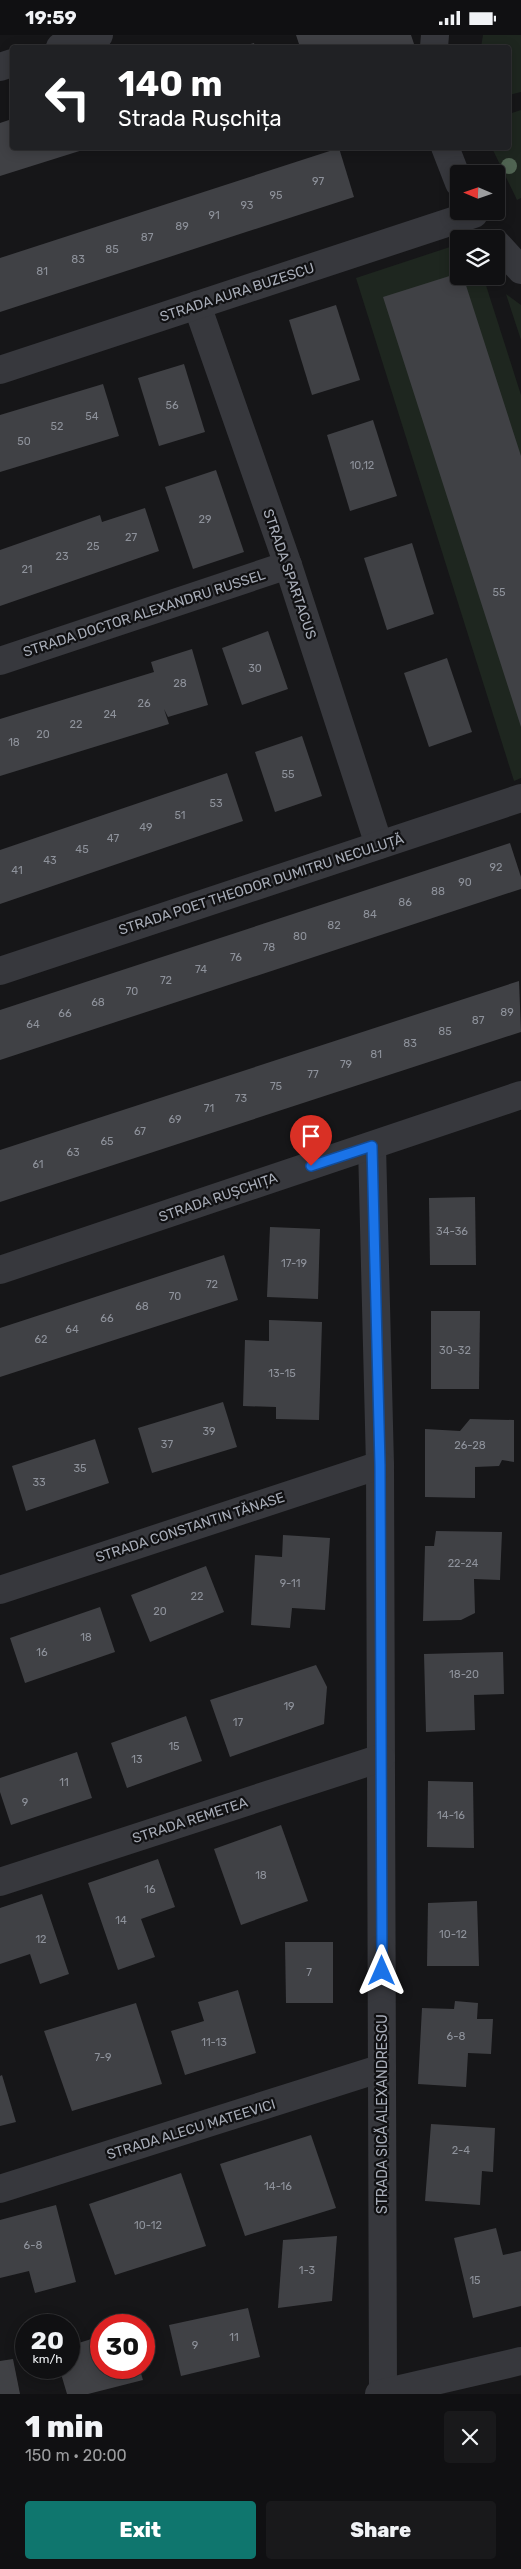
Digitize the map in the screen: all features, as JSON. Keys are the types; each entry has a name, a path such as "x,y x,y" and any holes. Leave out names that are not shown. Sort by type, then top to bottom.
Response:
{"street":[{"path":"66,45 99,35"},
{"path":"447,150 452,165"},
{"name":"STRADA AURA BUZESCU","path":"0,369 453,220"},
{"path":"505,253 521,270"},
{"name":"STRADA SPARTACUS","path":"196,305 288,565 379,845"},
{"name":"STRADA DOCTOR ALEXANDRU RUSSEL","path":"0,661 288,565"},
{"name":"STRADA POET THEODOR DUMITRU NECULUȚĂ","path":"0,971 521,798"},
{"name":"STRADA RUȘCHIȚA","path":"0,1270 521,1095"},
{"name":"STRADA SICĂ ALEXANDRESCU","path":"372,1146 380,1465 381,2394"},
{"name":"STRADA CONSTANTIN TĂNASE","path":"0,1590 380,1465"},
{"name":"STRADA REMETEA","path":"0,1883 381,1758"},
{"name":"STRADA ALECU MATEEVICI","path":"0,2189 382,2068"},
{"path":"381,2394 521,2361"}],"shaded area":[{"path":"483,35 521,35 521,92 511,94 511,45 481,45"},
{"path":"521,110 521,198 517,200 505,175 505,165 500,165 493,150 511,150 511,113"},
{"path":"450,247 450,285 486,285 521,395 521,778 514,781 356,278"},
{"path":"506,294 521,305 521,340"}],"building":[{"path":"296,35 411,35 414,45 299,45"},
{"path":"10,120 10,150 83,150 0,176 0,123"},
{"path":"333,150 340,150 354,197 0,312 0,258"},
{"path":"450,276 450,285 466,285 521,456 521,727 383,297"},
{"path":"336,305 360,380 312,395 289,320"},
{"path":"184,364 205,432 159,446 138,378"},
{"path":"103,384 119,436 0,472 0,415"},
{"path":"373,420 397,496 350,511 327,435"},
{"path":"216,470 244,552 193,569 165,487"},
{"path":"145,508 159,551 0,606 0,550 100,515 102,522"},
{"path":"412,543 434,614 387,630 364,558"},
{"path":"268,631 288,689 242,705 222,648"},
{"path":"192,649 208,705 168,717 164,709 169,724 0,776 0,719 154,672 151,662"},
{"path":"447,658 472,732 429,747 404,673"},
{"path":"302,736 322,796 275,812 255,752"},
{"path":"227,773 243,821 0,904 0,850"},
{"path":"510,843 521,877 521,889 0,1060 0,1010"},
{"path":"519,981 521,1032 0,1202 0,1150"},
{"path":"475,1197 476,1265 430,1265 429,1198"},
{"path":"270,1227 320,1229 318,1299 267,1297"},
{"path":"224,1255 238,1300 0,1377 0,1328"},
{"path":"431,1311 480,1311 479,1389 431,1389"},
{"path":"269,1320 322,1322 319,1420 276,1419 276,1407 243,1406 245,1340 269,1341"},
{"path":"223,1402 237,1447 152,1473 138,1428"},
{"path":"470,1419 514,1420 514,1462 502,1460 499,1466 475,1467 475,1498 425,1497 425,1429 460,1431"},
{"path":"95,1439 109,1483 26,1511 12,1466"},
{"path":"436,1531 502,1532 500,1580 474,1579 475,1613 461,1620 423,1621 425,1546 434,1546"},
{"path":"283,1535 330,1538 325,1610 292,1608 290,1628 251,1625 255,1555 282,1557"},
{"path":"206,1566 224,1612 150,1642 131,1595"},
{"path":"100,1607 115,1652 25,1683 10,1638"},
{"path":"503,1652 504,1694 474,1695 475,1730 426,1732 424,1654"},
{"path":"316,1665 327,1687 324,1724 230,1757 210,1700"},
{"path":"186,1716 202,1761 127,1788 111,1743"},
{"path":"77,1752 92,1798 11,1825 0,1792 0,1778"},
{"path":"428,1781 473,1782 474,1848 427,1847"},
{"path":"281,1825 308,1901 241,1925 214,1849"},
{"path":"158,1859 175,1907 141,1919 155,1957 118,1970 88,1883"},
{"path":"42,1894 69,1974 40,1984 30,1954 0,1964 0,1908"},
{"path":"477,1901 479,1966 427,1966 428,1903"},
{"path":"285,1942 333,1942 333,2003 286,2003"},
{"path":"238,1990 256,2053 185,2075 171,2031 204,2021 198,2002"},
{"path":"455,2001 478,2003 477,2019 493,2019 491,2054 468,2053 466,2087 418,2084 422,2008 454,2009"},
{"path":"136,2003 162,2084 72,2111 44,2031"},
{"path":"2,2075 16,2122 0,2126 0,2076"},
{"path":"431,2124 495,2128 493,2172 482,2171 480,2205 425,2201"},
{"path":"311,2135 336,2208 245,2236 220,2164"},
{"path":"181,2173 206,2246 115,2275 89,2204"},
{"path":"56,2205 76,2282 35,2293 29,2271 0,2278 0,2220"},
{"path":"496,2228 503,2255 521,2251 521,2306 473,2318 454,2238"},
{"path":"337,2236 332,2301 278,2308 283,2240"},
{"path":"248,2308 260,2357 181,2376 169,2325"},
{"path":"90,2339 90,2379 143,2380 88,2394 67,2394 63,2379 80,2379 80,2343"},
{"path":"13,2359 15,2379 17,2379 20,2394 0,2394 0,2361"}],"route":[{"path":"311,1166 372,1146 380,1465 382,1971"}]}
